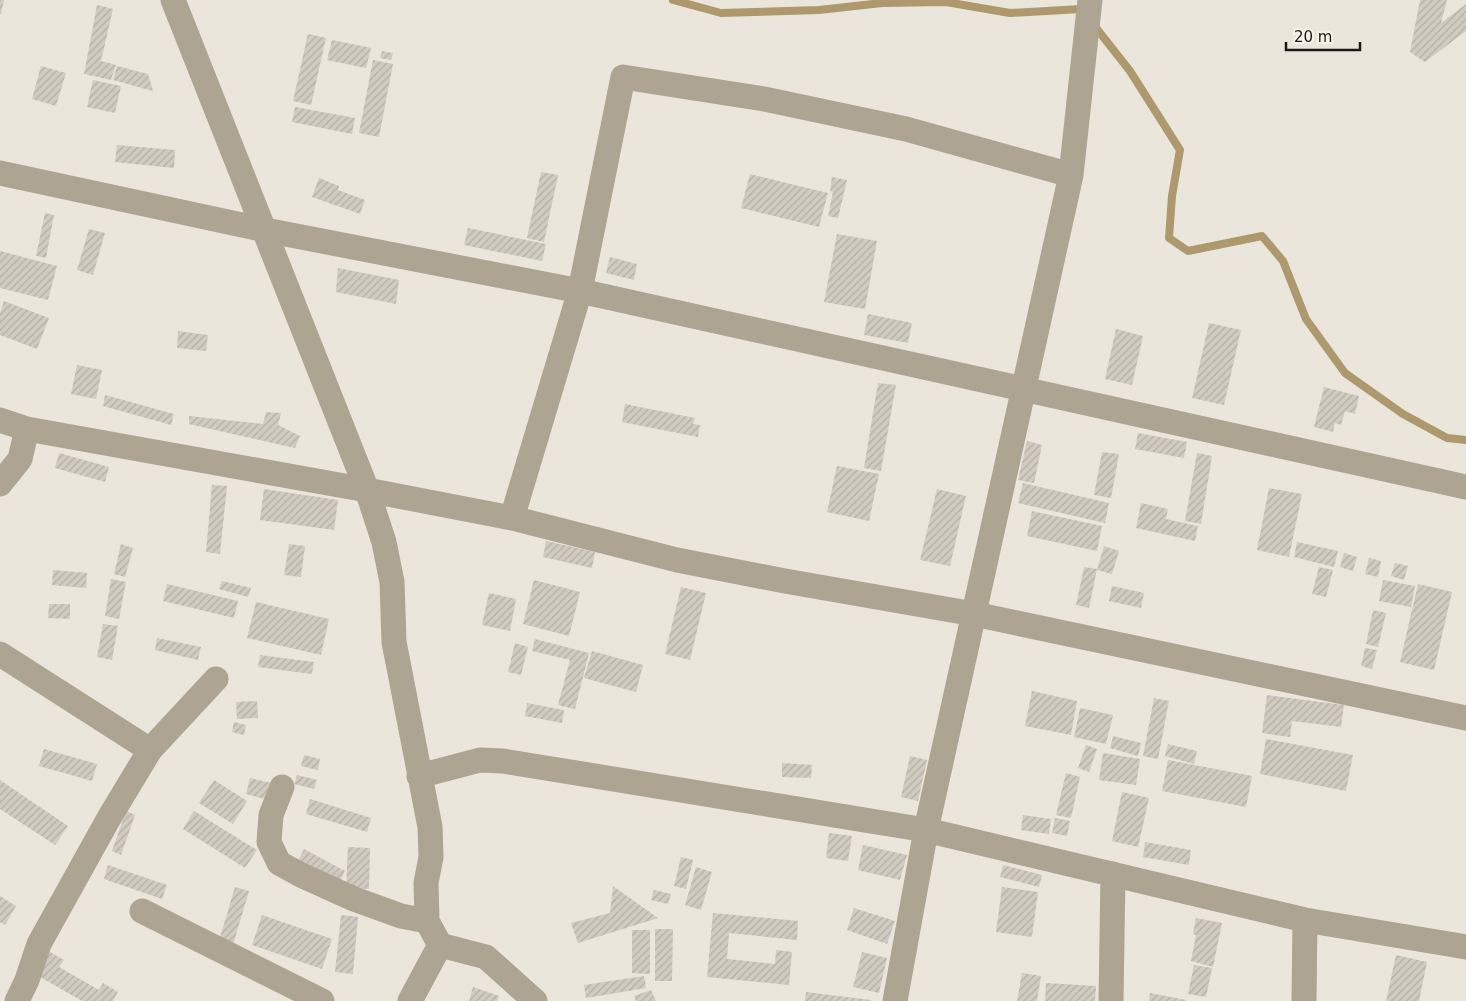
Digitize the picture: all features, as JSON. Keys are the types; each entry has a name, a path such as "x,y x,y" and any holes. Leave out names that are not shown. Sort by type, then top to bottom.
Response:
{"street":[{"path":"173,0 367,490 384,542 392,582 394,642 430,827 432,857 426,883 427,921 440,945 486,957 535,1001"},
{"path":"895,1001 926,830 1070,175 1090,0"},
{"path":"512,518 580,291 623,76 764,99 906,129 1070,175"},
{"path":"0,173 265,230 580,291 1466,487"},
{"path":"0,420 27,429 512,518 677,560 974,614 1466,718"},
{"path":"0,484 20,459 27,429"},
{"path":"0,654 150,750"},
{"path":"17,1001 27,980 39,944 109,818 150,750 216,678"},
{"path":"419,776 480,760 503,761 926,830 1305,920 1466,947"},
{"path":"282,787 271,814 269,842 279,863 301,876 354,899 401,916 427,921"},
{"path":"1111,1001 1113,874"},
{"path":"142,911 322,1001"},
{"path":"1304,1001 1305,920"},
{"path":"410,1001 440,945"}],"building":[{"path":"0,0 4,0 1,14 0,14"},
{"path":"1420,0 1447,0 1441,23 1466,4 1466,31 1425,62 1410,52"},
{"path":"97,5 113,9 101,61 116,65 111,80 84,74"},
{"path":"308,34 326,38 311,105 293,101"},
{"path":"332,40 371,48 366,68 327,60"},
{"path":"382,51 393,53 391,60 380,58"},
{"path":"373,60 393,64 379,137 359,133"},
{"path":"41,66 66,73 56,106 32,99"},
{"path":"117,66 148,74 153,91 113,80"},
{"path":"93,80 121,86 115,113 87,107"},
{"path":"295,107 355,118 352,134 292,122"},
{"path":"117,145 175,150 174,168 115,162"},
{"path":"541,172 558,175 544,242 527,238"},
{"path":"750,174 828,193 819,227 741,208"},
{"path":"832,177 847,180 838,218 828,216 833,192 830,191"},
{"path":"319,178 339,186 338,190 365,200 360,214 312,197"},
{"path":"45,213 54,215 46,258 36,256"},
{"path":"468,228 546,244 542,261 464,245"},
{"path":"89,229 105,233 93,275 77,270"},
{"path":"837,234 877,241 865,309 824,302"},
{"path":"0,251 57,266 48,300 0,288"},
{"path":"610,257 637,264 634,280 606,273"},
{"path":"338,268 399,280 396,304 336,292"},
{"path":"4,301 49,318 37,349 0,335 0,313"},
{"path":"868,314 912,323 908,343 864,335"},
{"path":"1209,323 1241,330 1224,405 1192,398"},
{"path":"1116,329 1143,336 1132,385 1105,379"},
{"path":"178,331 208,335 206,351 177,348"},
{"path":"77,365 102,370 96,399 71,394"},
{"path":"878,383 896,385 881,471 864,468"},
{"path":"1324,387 1359,396 1355,414 1345,411 1341,425 1335,423 1333,432 1314,427"},
{"path":"105,395 174,414 171,425 103,406"},
{"path":"625,404 695,418 693,424 700,425 698,437 622,422"},
{"path":"266,412 281,413 278,425 300,436 295,448 189,424 189,416 263,424"},
{"path":"1138,433 1187,442 1184,458 1135,449"},
{"path":"1027,441 1042,445 1034,483 1018,480"},
{"path":"1102,452 1119,454 1111,498 1094,495"},
{"path":"59,453 109,467 105,482 55,468"},
{"path":"1197,453 1212,456 1201,524 1185,521"},
{"path":"837,466 879,474 869,521 827,512"},
{"path":"1023,483 1109,503 1105,523 1018,503"},
{"path":"212,485 227,486 220,554 206,552"},
{"path":"1269,488 1302,494 1289,557 1257,550"},
{"path":"264,489 338,500 334,530 260,520"},
{"path":"937,489 966,496 950,566 920,560"},
{"path":"1141,503 1168,509 1166,519 1198,526 1195,541 1136,528"},
{"path":"1032,511 1102,526 1097,551 1027,536"},
{"path":"546,541 595,552 592,568 543,557"},
{"path":"1297,542 1338,551 1334,567 1294,557"},
{"path":"121,544 133,548 125,577 114,574"},
{"path":"289,544 305,546 301,577 284,575"},
{"path":"1104,546 1119,551 1112,574 1097,570"},
{"path":"1344,553 1357,557 1353,571 1340,567"},
{"path":"1369,558 1381,561 1378,577 1365,574"},
{"path":"1395,563 1408,566 1404,580 1391,576"},
{"path":"1084,567 1097,569 1089,608 1076,605"},
{"path":"1319,567 1333,570 1326,597 1312,594"},
{"path":"53,570 87,573 86,588 52,585"},
{"path":"111,579 126,582 119,619 105,616"},
{"path":"534,580 580,592 569,636 523,624"},
{"path":"1383,580 1415,586 1411,607 1379,601"},
{"path":"222,581 251,588 248,597 219,589"},
{"path":"167,584 238,601 234,618 163,601"},
{"path":"1418,584 1452,592 1434,670 1400,662"},
{"path":"1112,586 1144,593 1141,608 1109,601"},
{"path":"681,587 706,593 690,660 665,654"},
{"path":"489,593 516,599 510,631 482,625"},
{"path":"256,602 329,619 321,655 247,638"},
{"path":"49,604 70,604 70,619 48,618"},
{"path":"1373,610 1386,613 1378,647 1366,644"},
{"path":"103,624 118,626 112,660 97,657"},
{"path":"157,638 201,647 198,660 155,650"},
{"path":"535,639 589,653 575,709 558,705 570,660 532,651"},
{"path":"515,643 528,647 521,675 508,672"},
{"path":"1365,648 1377,650 1372,669 1361,666"},
{"path":"592,651 643,665 636,692 584,678"},
{"path":"260,655 314,662 312,674 258,667"},
{"path":"1032,691 1077,701 1071,735 1025,726"},
{"path":"1267,695 1344,705 1341,727 1292,721 1290,737 1262,733"},
{"path":"1154,698 1169,701 1158,759 1143,756"},
{"path":"257,701 258,718 237,719 236,702"},
{"path":"527,703 564,710 562,723 525,716"},
{"path":"1080,708 1113,715 1106,744 1074,737"},
{"path":"234,722 246,725 244,735 232,732"},
{"path":"1113,736 1141,743 1138,756 1110,748"},
{"path":"1266,739 1353,755 1346,791 1260,774"},
{"path":"1168,744 1197,751 1194,764 1165,756"},
{"path":"1086,745 1097,749 1089,772 1078,768"},
{"path":"44,749 97,764 92,781 39,766"},
{"path":"1103,753 1140,759 1136,785 1099,780"},
{"path":"304,755 320,759 318,770 301,766"},
{"path":"910,756 927,760 918,801 901,797"},
{"path":"1168,760 1252,776 1246,807 1162,791"},
{"path":"782,763 812,765 811,778 782,777"},
{"path":"1066,773 1080,777 1071,818 1056,815"},
{"path":"297,775 317,780 314,789 294,784"},
{"path":"250,778 276,784 272,801 246,794"},
{"path":"0,780 68,826 55,845 0,809"},
{"path":"214,780 247,801 233,824 199,803"},
{"path":"1122,792 1149,798 1138,847 1112,841"},
{"path":"310,799 371,818 367,832 306,814"},
{"path":"126,811 135,815 121,855 112,851"},
{"path":"194,811 257,850 245,868 183,829"},
{"path":"1023,815 1051,819 1049,834 1021,830"},
{"path":"1055,818 1070,821 1067,836 1052,833"},
{"path":"829,833 852,836 848,861 826,858"},
{"path":"1145,842 1191,850 1189,865 1143,857"},
{"path":"863,845 907,855 900,880 858,870"},
{"path":"348,847 370,848 369,889 346,888"},
{"path":"304,849 345,871 339,883 298,861"},
{"path":"681,857 693,860 686,889 674,886"},
{"path":"108,865 167,885 162,899 104,879"},
{"path":"1003,865 1042,875 1039,887 1000,877"},
{"path":"696,867 712,872 701,910 685,905"},
{"path":"613,886 658,918 578,943 571,923 610,913"},
{"path":"235,887 249,891 233,945 219,941"},
{"path":"1002,887 1038,892 1032,937 996,932"},
{"path":"654,890 671,894 668,904 651,900"},
{"path":"0,896 16,906 5,925 0,922"},
{"path":"854,908 895,921 887,944 847,930"},
{"path":"713,913 798,921 797,940 729,933 727,959 775,964 776,950 792,952 789,985 707,977"},
{"path":"262,915 332,939 322,969 252,945"},
{"path":"341,915 358,917 353,974 335,972"},
{"path":"1196,918 1222,923 1213,967 1191,961 1196,935 1193,934"},
{"path":"655,929 673,929 672,981 655,981"},
{"path":"632,930 650,930 650,974 632,973"},
{"path":"48,951 64,960 59,967 99,990 103,983 118,992 113,1001 82,1001 35,974"},
{"path":"862,952 887,958 879,993 853,987"},
{"path":"1396,955 1427,962 1419,1001 1386,1001"},
{"path":"1194,965 1212,968 1206,997 1188,994"},
{"path":"1022,973 1041,976 1037,1001 1017,1001"},
{"path":"644,976 646,988 586,998 584,985"},
{"path":"1046,983 1096,986 1095,1001 1045,1001"},
{"path":"473,987 499,996 497,1001 469,1001"},
{"path":"651,990 656,1001 636,1001 634,996"},
{"path":"806,992 871,1000 871,1001 805,1001"},
{"path":"1150,993 1186,1000 1186,1001 1149,1001"}],"waterway":[{"path":"673,0 721,13 819,10 882,3 946,2 1010,13 1081,9 1084,13"},
{"path":"1093,24 1130,71 1180,150 1172,196 1169,238 1188,251 1262,236 1283,261 1306,319 1345,373 1403,414 1447,438 1466,440"}]}
